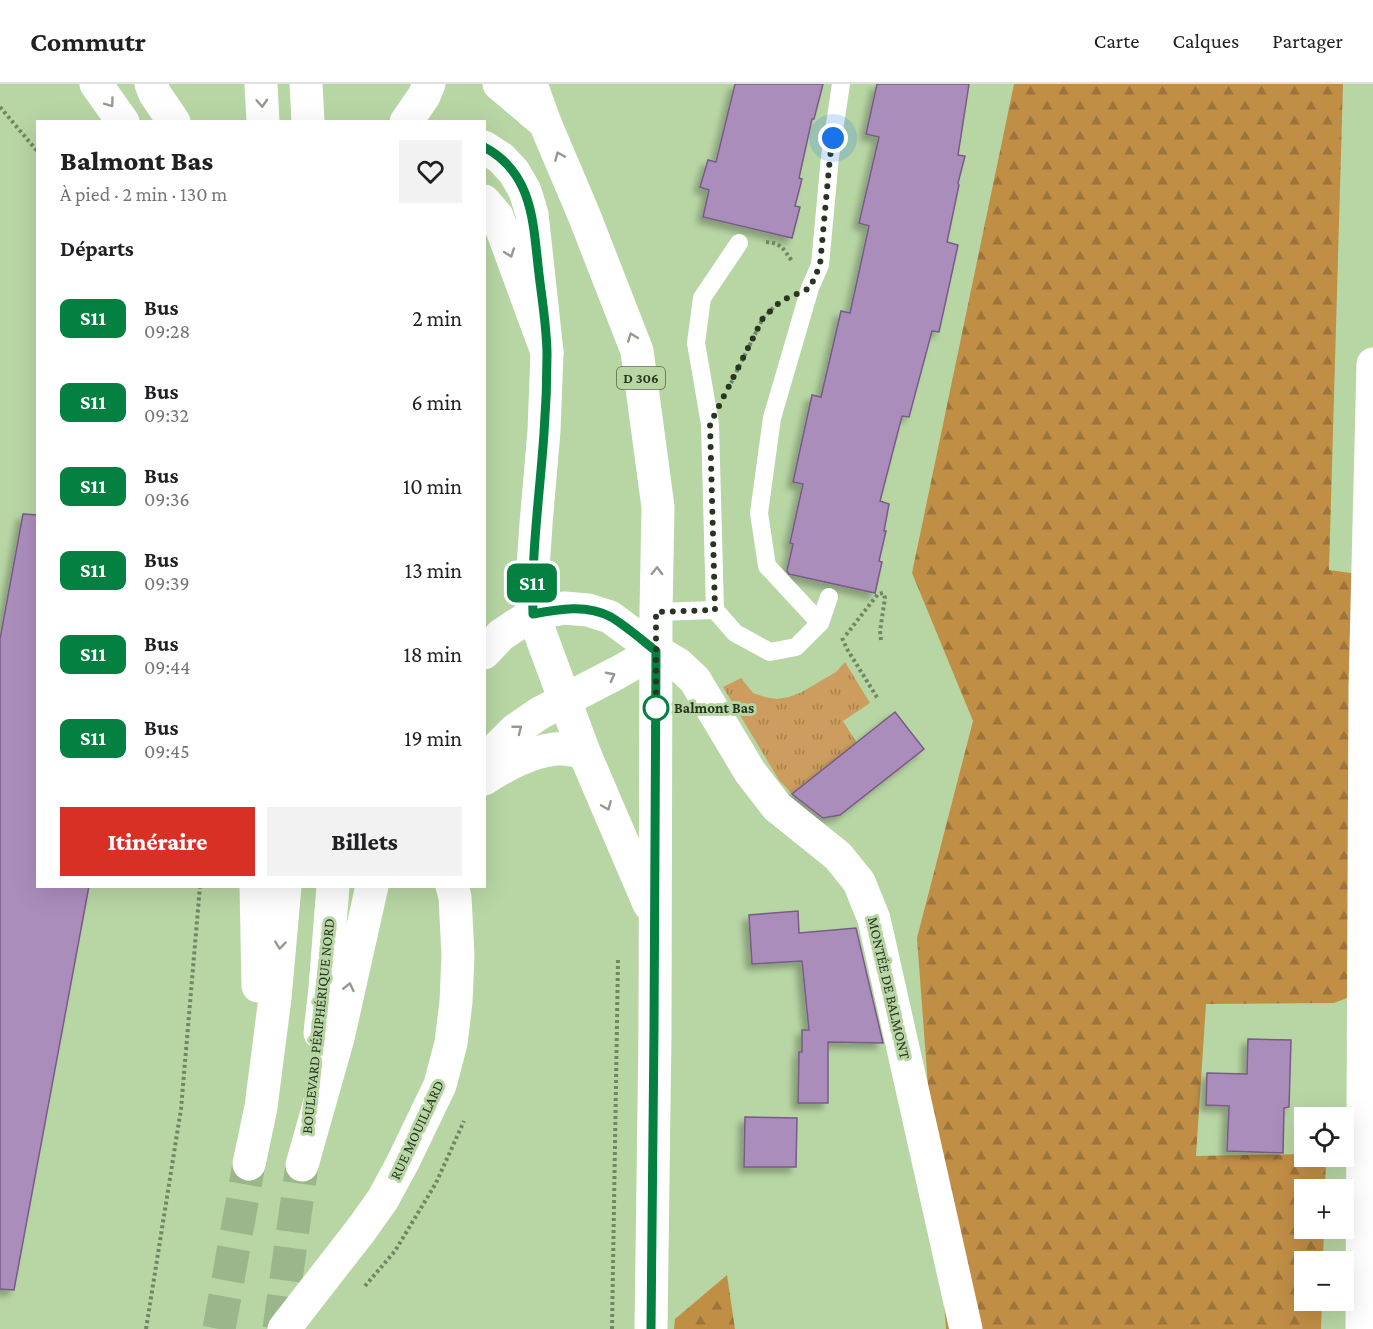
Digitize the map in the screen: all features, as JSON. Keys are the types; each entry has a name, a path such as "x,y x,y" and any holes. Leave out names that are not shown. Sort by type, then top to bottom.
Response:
{"main road":[{"path":"96,84 122,120"},
{"path":"151,84 154,94 173,120"},
{"path":"261,84 263,120"},
{"path":"306,84 308,120"},
{"path":"407,120 424,96 429,84"},
{"name":"D 306","path":"499,84 545,123 638,351 658,507 651,1329"},
{"path":"531,84 545,123"},
{"name":"D 306","path":"486,148 501,158 514,172 525,191 532,214 547,352 544,431 532,582 533,614 584,752 655,917"},
{"path":"486,203 497,216 547,352"},
{"path":"1362,1329 1373,364"},
{"path":"486,651 501,635 533,614 564,608 588,610 610,616 656,651 540,713 515,730 499,746 486,768"},
{"name":"MONTÉE DE BALMONT","path":"656,651 678,664 695,680 750,772 777,807 838,856 859,882 874,919 966,1329"},
{"path":"486,778 529,755 557,749 584,752"},
{"path":"256,888 261,1107"},
{"path":"249,1164 261,1107 275,998 285,888"},
{"name":"BOULEVARD PÉRIPHÉRIQUE NORD","path":"333,888 325,988 302,1165 338,1038 372,888"},
{"name":"RUE MOUILLARD","path":"284,1329 383,1199 440,1084 451,1043 456,1002 458,955 454,890"}],"lane":[{"path":"820,623 767,566 759,513 772,418 810,288 820,265 830,157 841,84"},
{"path":"740,243 702,298 696,343 710,424 715,610 735,633 770,652 796,646 820,623 829,597"},
{"path":"656,612 715,610"},
{"path":"1364,1040 1373,963"}],"path":[{"path":"0,107 36,150"},
{"path":"710,424 763,318 781,301 810,288 780,245 768,242 740,243"},
{"path":"843,639 878,594 883,593 885,598 880,631 881,640"},
{"path":"840,628 843,639 878,699"},
{"path":"146,1329 181,1108 200,888"},
{"path":"612,1329 618,949"}],"green space":[{"path":"1014,84 1343,84 1329,570 1373,576 1373,988 1334,1003 1206,1004 1196,1156 1294,1154 1294,1167 1326,1167 1325,1179 1294,1179 1294,1239 1324,1239 1323,1251 1294,1251 1294,1311 1322,1311 1321,1329 946,1329 917,938 973,721 912,573"},
{"path":"845,662 870,703 843,721 857,743 792,794 779,780 723,687 741,678 753,693 777,699 789,697 836,672"},
{"path":"727,1275 735,1329 674,1329 675,1319"}],"building":[{"path":"735,84 823,84 814,119 812,119 799,178 802,179 795,206 800,207 792,238 703,217 709,190 700,187 708,160 716,162"},
{"path":"877,84 969,84 958,155 965,156 947,242 958,245 939,332 932,331 909,417 902,416 880,501 889,504 879,561 882,562 875,593 789,574 787,571 793,544 790,543 803,484 793,482 812,395 821,397 841,311 850,313 869,226 859,223 879,137 866,134"},
{"path":"23,514 36,515 36,888 89,888 14,1290 0,1289 0,639"},
{"path":"895,712 924,749 840,815 823,818 792,794"},
{"path":"798,911 799,933 856,928 883,1043 828,1042 828,1103 798,1103 802,1030 809,1030 802,961 752,964 749,915"},
{"path":"1248,1039 1291,1040 1289,1107 1284,1108 1283,1153 1227,1151 1229,1106 1206,1105 1207,1073 1247,1074"},
{"path":"745,1117 797,1118 796,1167 744,1167"}],"tunnel":[{"path":"219,1329 249,1164"},
{"path":"279,1329 302,1165"}],"bus line":[{"name":"S11","path":"486,148 501,158 514,172 525,191 532,214 545,329 547,352 544,431 532,582 533,614 564,608 588,610 610,616 656,651 651,1329"}],"place":[{"name":"Balmont Bas","path":"656,708"}],"route":[{"path":"656,708 656,711 656,612 715,610 710,424 763,318 781,301 810,288 820,265 833,138"}]}
